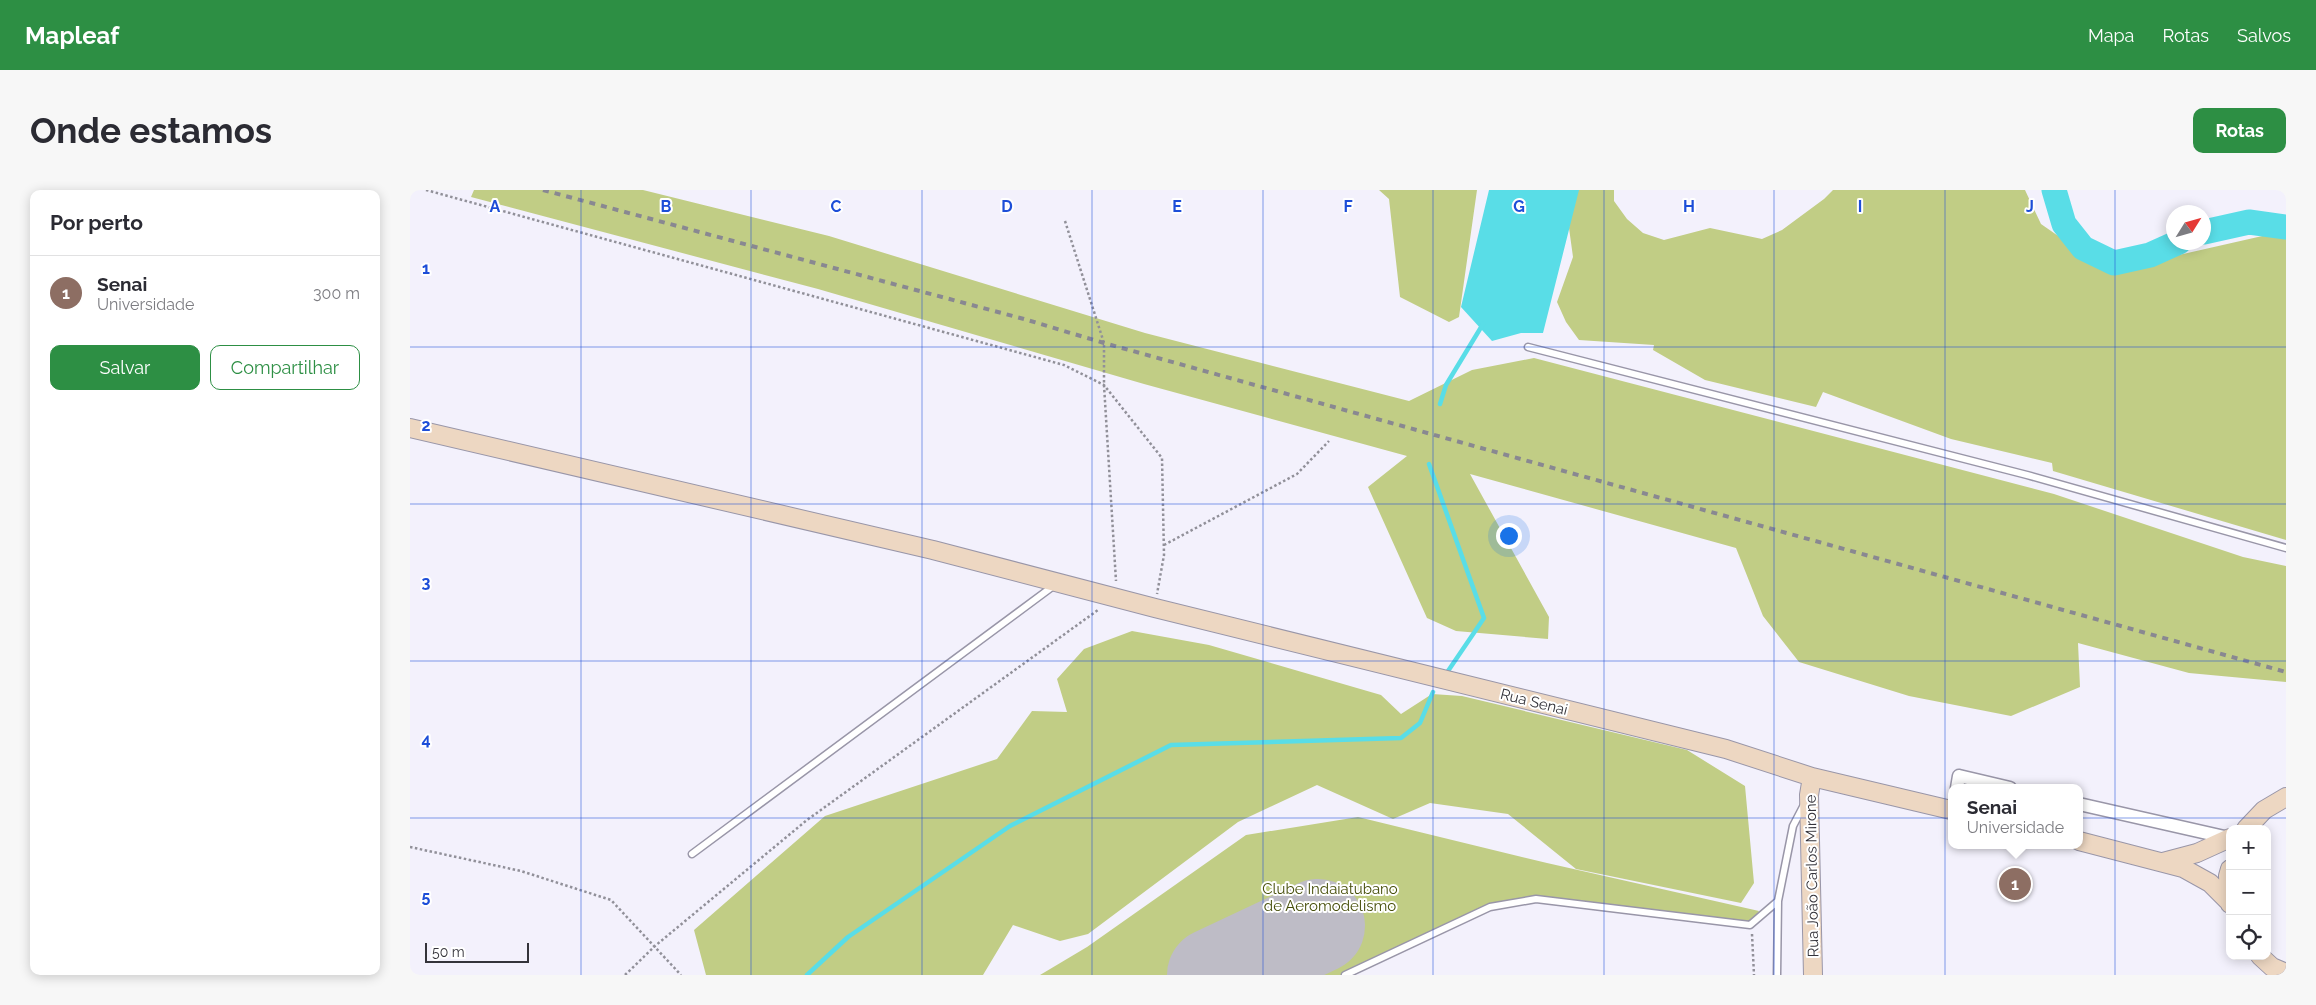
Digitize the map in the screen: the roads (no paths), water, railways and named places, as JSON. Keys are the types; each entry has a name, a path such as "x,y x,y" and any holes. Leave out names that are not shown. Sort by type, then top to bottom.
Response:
{"street":[{"name":"Rua Senai","path":"410,428 933,550 1155,608 1726,749 1811,786 1948,809"},
{"path":"1958,784 1959,776 1993,784"},
{"name":"Rua João Carlos Mirone","path":"1811,786 1813,975"},
{"path":"2246,825 2264,810 2286,798"},
{"path":"2083,805 2226,831"},
{"path":"2162,862 2197,853 2226,838"},
{"path":"2083,842 2183,868 2210,883 2226,900"},
{"path":"2257,960 2264,975"},
{"path":"2265,960 2286,973"}],"lane":[{"path":"1528,347 2027,475 2286,548"},
{"path":"692,854 1059,582"},
{"path":"1777,975 1778,901 1793,826 1811,786"},
{"path":"1345,975 1490,907 1536,899 1750,925 1778,901"}],"water":[{"path":"1489,190 1579,190 1543,333 1521,333 1492,341 1461,307"}],"waterway":[{"path":"2054,190 2064,224 2083,248 2114,263 2150,255 2166,248"},
{"path":"2211,230 2249,222 2286,227"},
{"path":"1440,404 1446,385 1483,324"},
{"path":"1429,464 1484,618 1448,671"},
{"path":"807,975 848,937 1010,826 1171,745 1401,738 1420,723 1433,692"}],"railway":[{"path":"543,190 1024,319 1104,343 2286,672"}],"place":[{"name":"Senai","path":"2015,884"}],"park label":[{"name":"Clube Indaiatubano de Aeromodelismo","path":"1330,898"}]}
